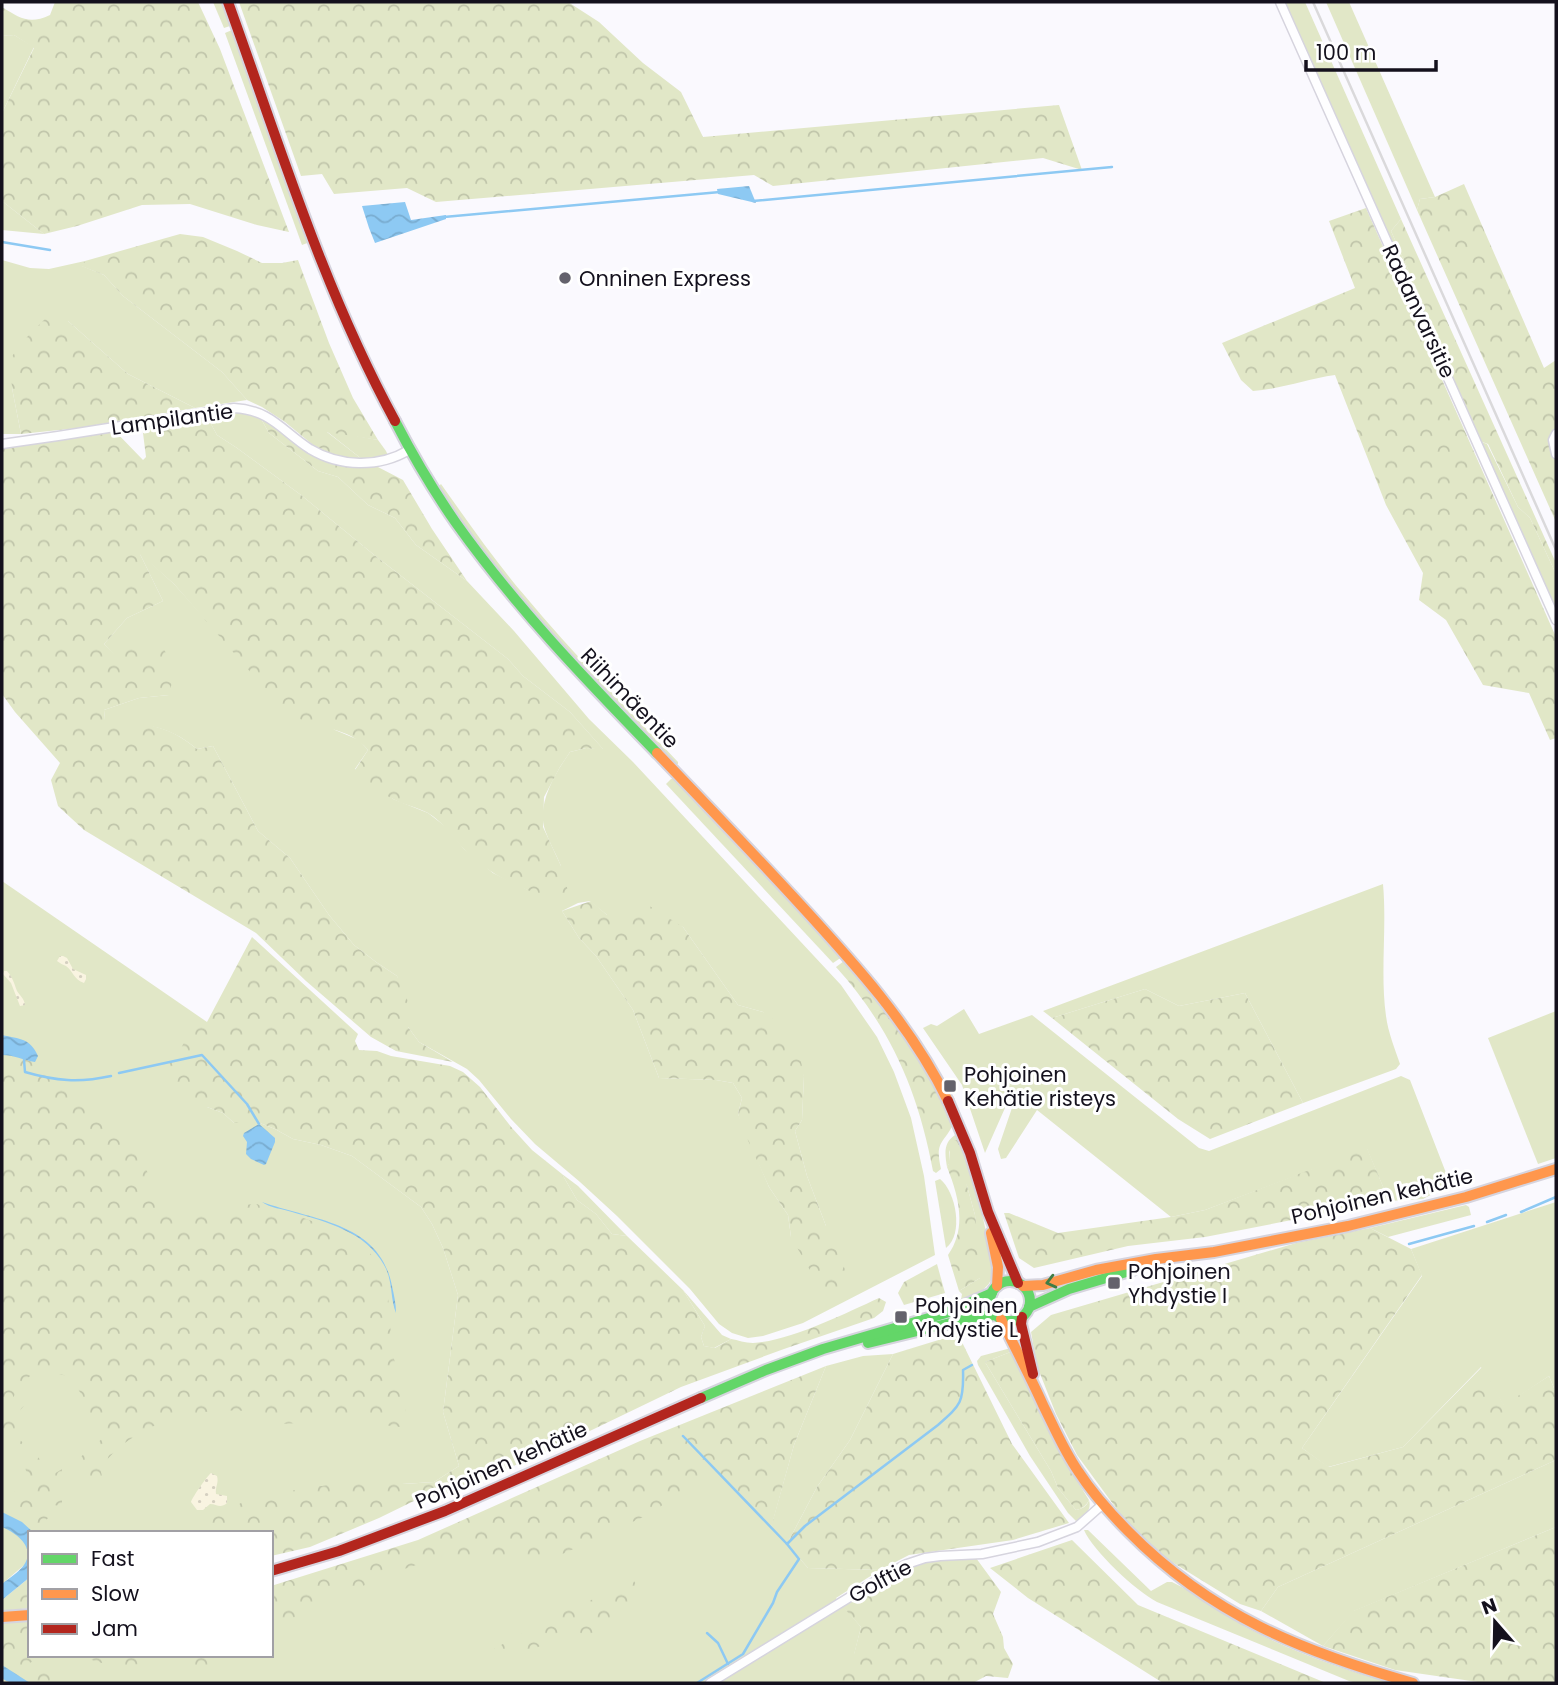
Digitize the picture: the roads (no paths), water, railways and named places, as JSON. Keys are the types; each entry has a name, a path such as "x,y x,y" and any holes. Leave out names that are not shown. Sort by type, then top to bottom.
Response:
{"main road":[{"name":"Riihimäentie","path":"228,2 335,295 362,359 409,450 454,520 510,594 562,654 847,956 904,1027 935,1076 961,1130 989,1213 1021,1284"},
{"name":"Pohjoinen kehätie","path":"1021,1284 1043,1285 1096,1270 1214,1252 1348,1226 1469,1196 1556,1169"},
{"name":"Riihimäentie","path":"989,1213 999,1268 994,1290"},
{"name":"Pohjoinen kehätie","path":"1029,1307 1098,1279 1198,1258 1214,1252"},
{"path":"1034,1384 1021,1324 1029,1307 1029,1296 1021,1284 1007,1281 994,1290 991,1307 1019,1355 1073,1464 1103,1504 1138,1543 1193,1589 1225,1610 1273,1635 1368,1672 1413,1683"},
{"name":"Pohjoinen kehätie","path":"273,1570 339,1551 413,1524 766,1370 823,1349 946,1313 994,1290"},
{"name":"Pohjoinen kehätie","path":"741,1382 863,1345 975,1317 999,1317"},
{"path":"999,1317 1012,1321 1022,1317"},
{"path":"2,1617 28,1616"}],"street":[{"name":"Radanvarsitie","path":"1280,2 1556,620"},
{"name":"Lampilantie","path":"2,444 247,408 261,413 310,449 332,459 362,464 396,458 409,450"},
{"path":"1556,434 1553,440 1556,454"},
{"name":"Golftie","path":"710,1683 907,1564 933,1557 982,1554 1038,1542 1077,1527 1103,1504"}],"water":[{"path":"749,186 756,203 718,194 717,189"},
{"path":"405,202 411,220 446,215 446,219 375,243 362,206"},
{"path":"2,1035 28,1042 38,1056 35,1062 2,1055"},
{"path":"259,1124 275,1138 264,1165 246,1154 247,1142 243,1136"},
{"path":"262,1202 322,1220 341,1227 359,1236 374,1248 387,1271 376,1254 356,1236 332,1224"},
{"path":"387,1271 392,1286 396,1313"},
{"path":"2,1512 22,1522 32,1531 28,1531 28,1553 19,1537 2,1527"},
{"path":"28,1553 28,1579 2,1600 2,1584 24,1565"},
{"path":"2,1665 30,1683 8,1682 2,1678"}],"waterway":[{"path":"753,201 1112,167"},
{"path":"444,217 720,192"},
{"path":"2,242 50,250"},
{"path":"119,1073 202,1055 247,1104 259,1124"},
{"path":"24,1060 25,1072 47,1077 88,1080 111,1076"},
{"path":"1521,1212 1556,1197"},
{"path":"1487,1222 1506,1215"},
{"path":"1409,1244 1474,1226"},
{"path":"697,1683 743,1654 777,1592 799,1559 787,1544 805,1526 952,1412 962,1396 963,1370 972,1365"},
{"path":"683,1436 787,1544"},
{"path":"707,1633 718,1643 728,1664"}],"railway":[{"path":"1313,2 1556,550"}],"place":[{"name":"Onninen Express","path":"565,278"},
{"name":"Pohjoinen Kehätie risteys","path":"950,1086"},
{"name":"Pohjoinen Yhdystie I","path":"1114,1283"},
{"name":"Pohjoinen Yhdystie L","path":"901,1317"}]}
